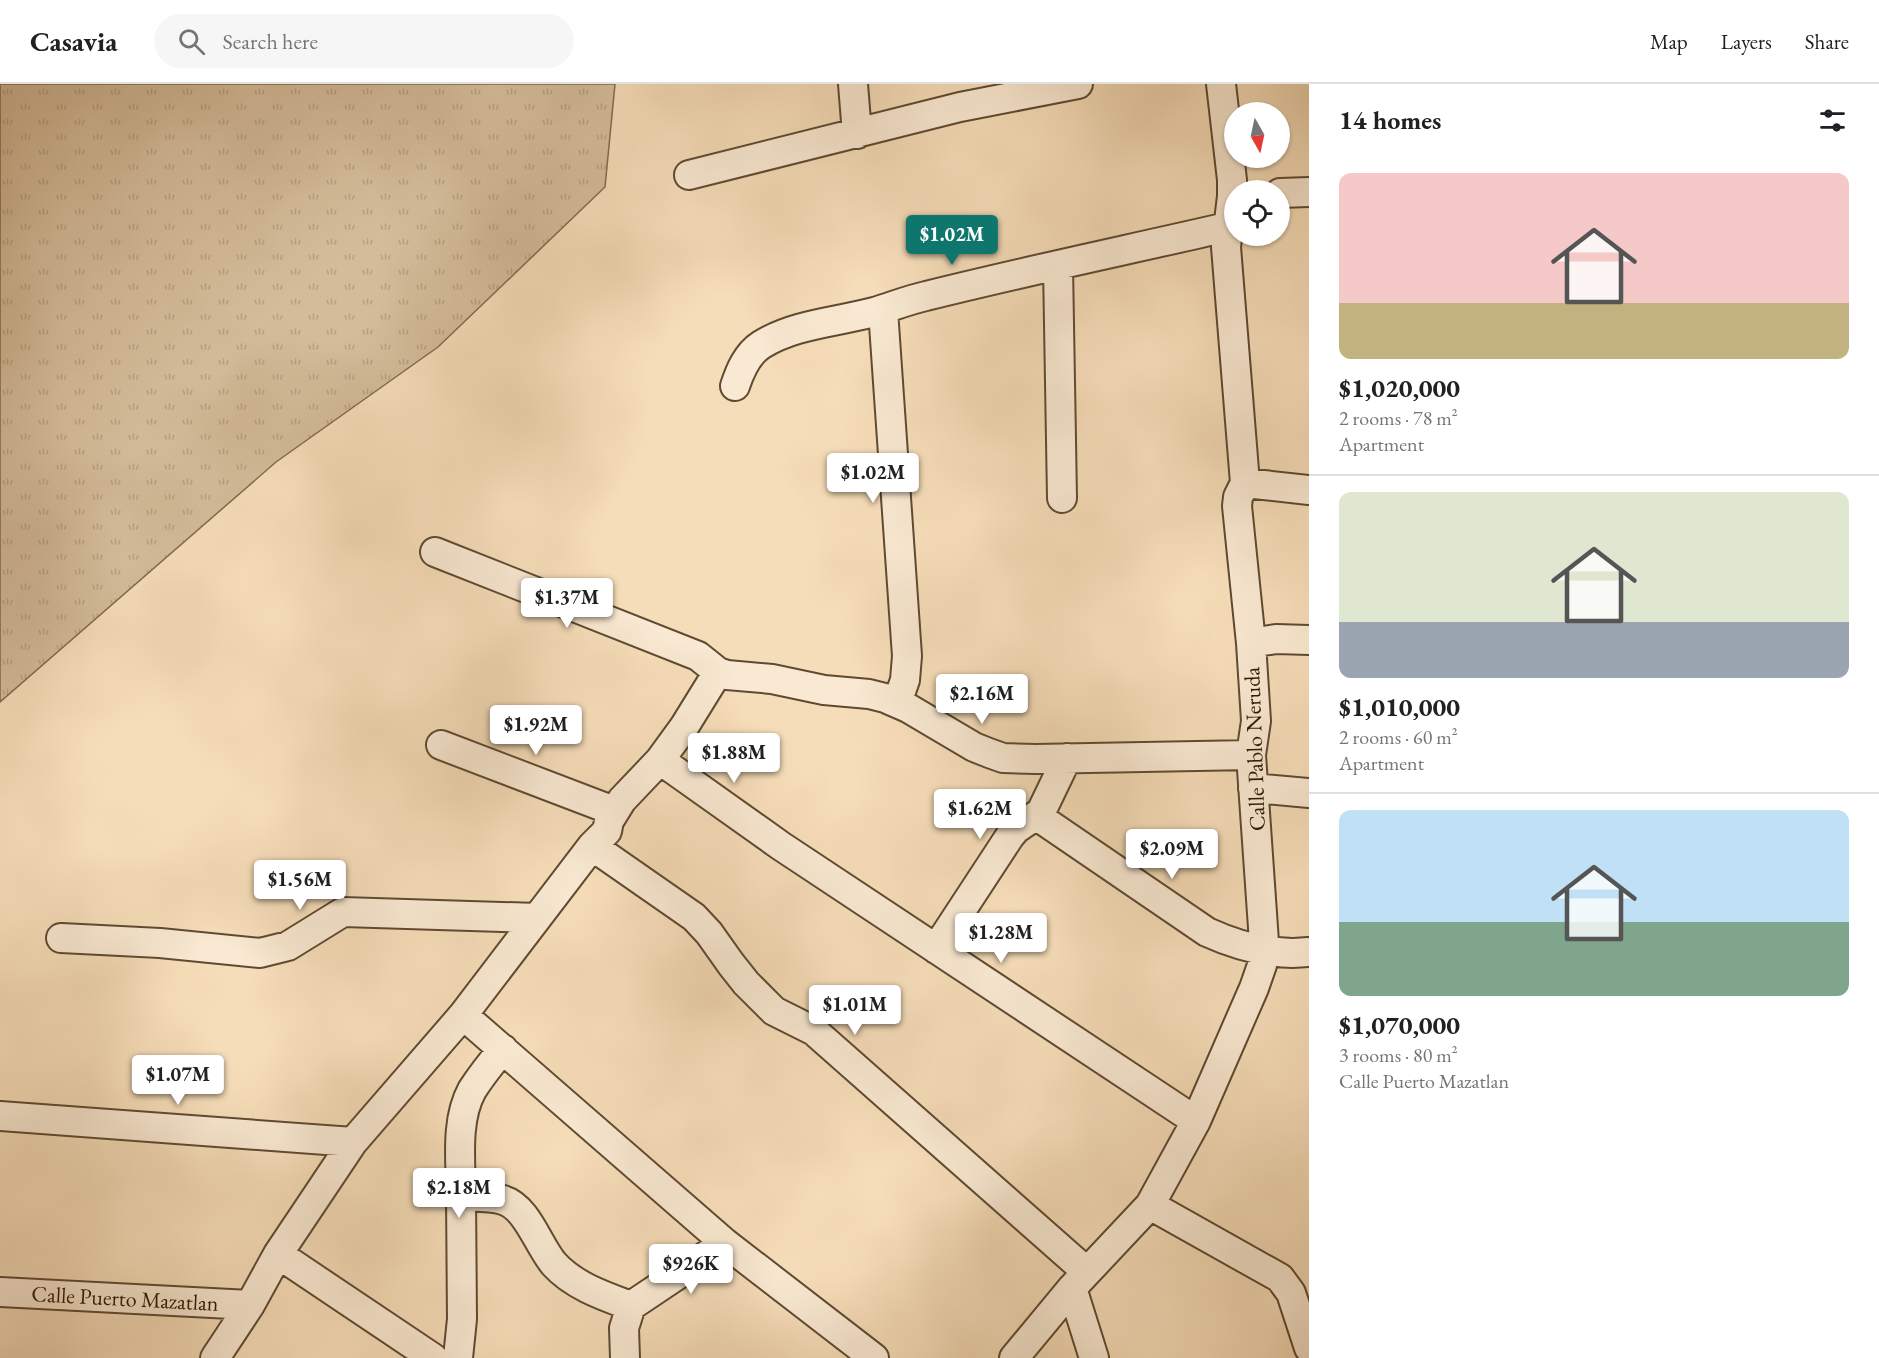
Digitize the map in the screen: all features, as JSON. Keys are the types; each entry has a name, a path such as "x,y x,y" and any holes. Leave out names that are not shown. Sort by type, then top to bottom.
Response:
{"street":[{"path":"854,84 857,134"},
{"path":"689,175 960,107 1078,84"},
{"name":"Calle Pablo Neruda","path":"1221,84 1231,180"},
{"path":"1290,193 1309,192"},
{"path":"735,386 740,372 758,346 807,327 883,310 925,296 1224,228"},
{"name":"Calle Pablo Neruda","path":"1014,1358 1080,1280 1150,1205 1196,1121 1262,965 1264,935 1251,755 1256,722 1251,643 1237,506 1238,497 1245,483 1226,246"},
{"path":"1058,266 1062,498"},
{"path":"883,310 907,656 905,680 897,703"},
{"path":"1245,483 1309,490"},
{"path":"435,552 698,657 718,672 735,677 868,694 897,703 974,747 989,753 1017,759 1251,755"},
{"path":"1251,643 1276,639 1309,640"},
{"path":"215,1358 250,1305 278,1254 354,1142 463,1016 592,846 607,831 614,811 660,760 684,727 718,672"},
{"path":"441,745 614,811"},
{"path":"936,949 1010,836 1016,829 1037,816 1044,806 1067,758"},
{"path":"660,760 781,846 1196,1121"},
{"path":"1253,788 1309,793"},
{"path":"1037,816 1207,932 1224,940 1263,951 1309,952"},
{"path":"592,846 694,918 710,933 746,983 774,1011 814,1030 1080,1280 1094,1358"},
{"path":"61,938 260,953 288,946 343,912 537,918"},
{"path":"463,1016 725,1244 874,1358"},
{"path":"458,1358 462,1319 461,1131 463,1113 471,1092 503,1049"},
{"path":"0,1116 354,1142"},
{"path":"461,1196 501,1199 514,1204 555,1264 575,1281 632,1306"},
{"path":"1150,1205 1280,1278 1291,1293 1309,1348"},
{"path":"625,1358 624,1328 632,1306 725,1244"},
{"path":"278,1254 433,1358"},
{"name":"Calle Puerto Mazatlan","path":"0,1292 250,1305"}],"green space":[{"path":"0,84 615,84 605,187 438,347 276,462 0,702"}]}
